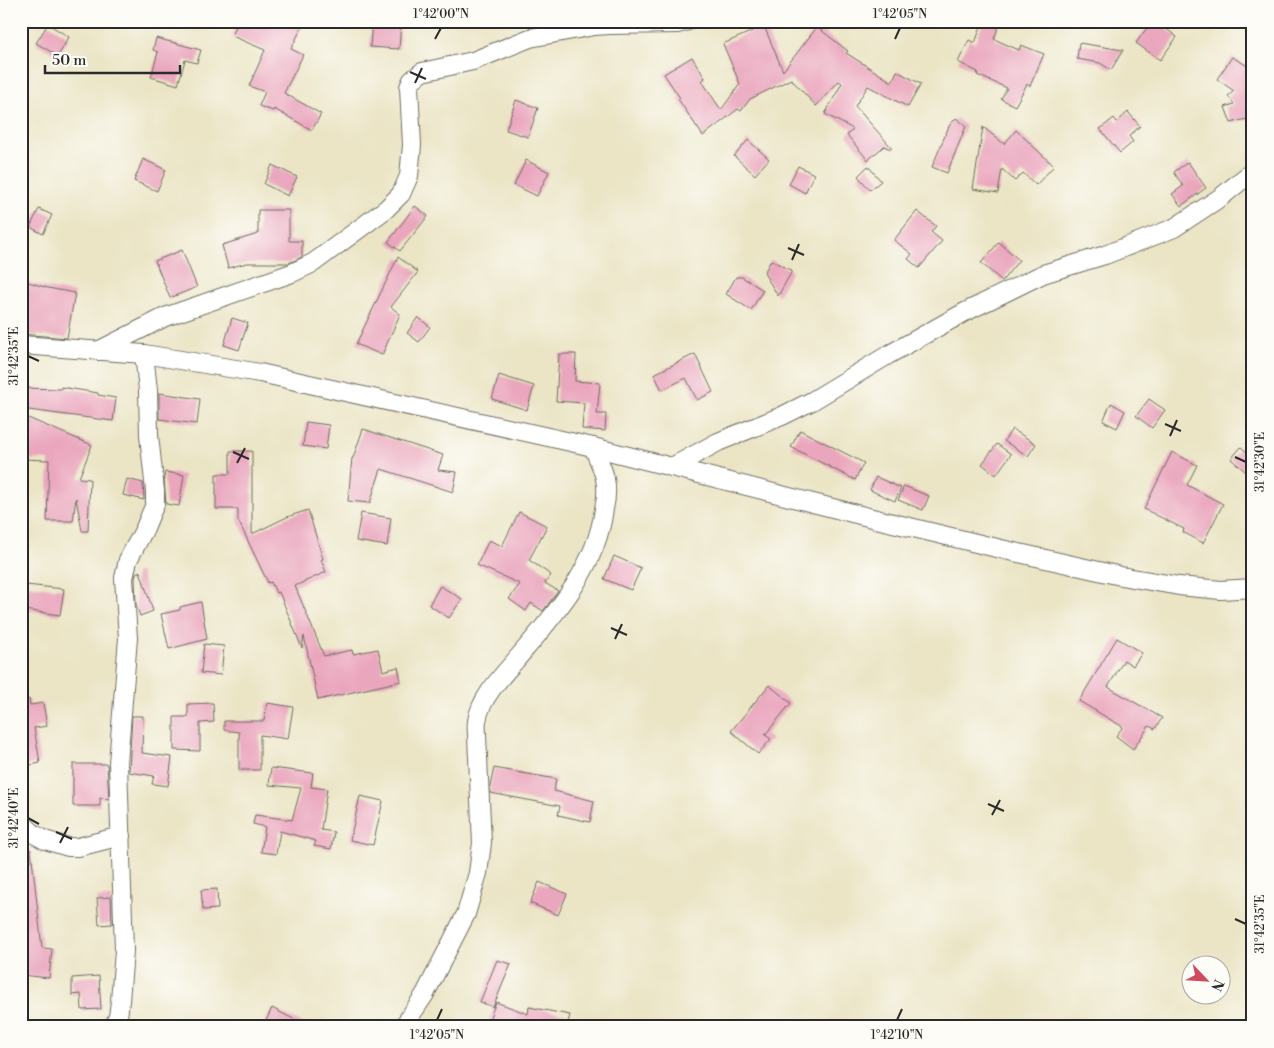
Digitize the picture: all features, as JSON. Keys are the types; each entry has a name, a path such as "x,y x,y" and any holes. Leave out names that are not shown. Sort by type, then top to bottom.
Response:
{"street":[{"path":"97,351 165,317 292,273 312,263 386,209 401,194 408,176 412,145 409,87 412,80 422,72 473,61 530,38 609,25 677,24 688,21"},
{"path":"672,467 718,442 782,416 812,401 880,359 948,321 1043,274 1105,255 1174,228 1221,197 1253,171"},
{"path":"21,345 144,354 260,373 593,447 868,518 1121,576 1188,587 1221,590 1253,588"},
{"path":"113,1027 118,1017 124,951 118,763 128,638 124,578 126,565 155,504 144,354"},
{"path":"403,1027 426,994 466,914 478,873 482,842 477,746 477,721 480,711 494,686 569,595 587,565 597,543 606,500 605,479 593,447"},
{"path":"21,822 34,834 45,840 68,847 78,847 121,836"}],"building":[{"path":"238,21 305,21 291,49 303,55 284,93 321,114 312,130 274,109 273,111 259,106 265,92 249,86 265,50 232,36"},
{"path":"372,21 401,21 399,49 370,47"},
{"path":"983,21 999,25 994,39 1019,50 1021,45 1044,54 1030,86 1027,84 1015,106 1001,99 1007,88 977,75 978,72 958,62 969,40 975,43"},
{"path":"1152,21 1156,21 1177,37 1160,60 1136,43"},
{"path":"48,24 69,37 58,56 36,43"},
{"path":"764,26 783,71 817,27 848,51 846,53 892,82 897,71 921,84 908,107 868,86 855,106 892,148 884,146 868,160 847,135 853,129 825,114 842,83 839,81 816,106 791,79 750,99 741,111 738,109 703,136 664,74 692,57 705,78 702,81 721,110 740,84 723,44"},
{"path":"156,38 201,50 197,63 185,60 178,85 151,77 158,52 153,50"},
{"path":"1079,43 1123,50 1111,70 1100,63 1077,59"},
{"path":"1232,57 1253,69 1253,125 1247,119 1231,123 1225,107 1234,104 1228,96 1234,91 1217,79"},
{"path":"516,100 538,108 528,137 506,130"},
{"path":"1128,112 1140,126 1129,136 1133,142 1120,153 1100,129 1114,118 1117,122"},
{"path":"956,118 966,126 947,173 932,167 949,126"},
{"path":"983,127 1004,144 1016,130 1054,166 1036,185 1023,173 1015,181 1002,169 998,193 973,189"},
{"path":"748,140 769,159 755,175 734,156"},
{"path":"143,159 166,170 157,191 134,181"},
{"path":"526,160 549,172 537,196 514,185"},
{"path":"1188,162 1206,188 1181,206 1172,194 1183,186 1174,172"},
{"path":"272,165 297,177 288,196 264,184"},
{"path":"798,166 814,174 805,193 789,184"},
{"path":"868,166 881,181 870,190 858,176"},
{"path":"415,206 428,216 400,251 388,242"},
{"path":"39,209 52,215 43,234 30,227"},
{"path":"258,210 289,210 289,241 302,241 302,257 289,263 247,263 228,268 222,245 258,234"},
{"path":"917,211 936,226 931,232 942,241 919,268 908,259 912,254 894,240"},
{"path":"999,242 1019,260 1002,281 981,263"},
{"path":"182,250 197,287 170,298 155,261"},
{"path":"398,257 418,272 391,307 400,314 382,355 356,344"},
{"path":"771,260 792,271 778,296 764,273"},
{"path":"736,277 742,277 763,290 751,310 726,294"},
{"path":"28,282 75,293 67,338 21,334 21,306"},
{"path":"418,317 430,327 419,342 407,333"},
{"path":"232,318 248,323 239,350 224,345"},
{"path":"559,354 576,354 575,381 600,383 597,414 606,414 605,431 582,429 584,403 556,401"},
{"path":"695,354 713,392 697,400 686,378 662,390 654,374"},
{"path":"499,375 534,386 527,410 492,399"},
{"path":"61,387 116,398 113,421 21,409 21,388 61,389"},
{"path":"159,393 200,399 197,424 159,419"},
{"path":"1149,399 1165,410 1152,428 1136,416"},
{"path":"1111,403 1125,411 1117,428 1103,421"},
{"path":"21,415 92,445 79,478 90,479 88,531 82,531 76,498 73,521 47,521 49,460 21,459"},
{"path":"306,422 329,425 326,449 303,446"},
{"path":"363,429 443,455 438,470 457,472 453,492 381,469 370,503 348,501 352,458"},
{"path":"1012,429 1036,444 1028,456 1004,441"},
{"path":"800,430 864,463 855,480 791,447"},
{"path":"997,444 1011,454 996,475 982,464"},
{"path":"1241,447 1253,457 1253,478 1231,459"},
{"path":"230,451 252,451 252,534 287,517 308,510 326,572 295,586 324,656 352,650 353,654 378,649 383,671 398,667 401,681 318,700 304,636 302,648 279,592 276,593 271,582 268,583 238,520 238,509 216,509 216,474 230,474"},
{"path":"1172,452 1197,465 1187,485 1223,504 1203,543 1183,532 1184,529 1144,509"},
{"path":"165,472 184,475 179,506 166,504"},
{"path":"876,477 901,488 895,501 870,490"},
{"path":"127,479 143,483 144,500 123,495"},
{"path":"904,486 929,496 923,510 898,500"},
{"path":"519,512 547,526 529,560 551,575 545,583 558,591 543,611 531,603 526,611 509,599 520,584 477,565 489,540 502,546"},
{"path":"361,513 391,518 387,546 356,541"},
{"path":"614,556 641,568 631,590 604,579"},
{"path":"140,571 153,611 140,616 136,605 135,579 136,573"},
{"path":"26,585 64,589 60,615 24,610"},
{"path":"440,586 462,599 449,618 429,605"},
{"path":"201,602 207,639 169,649 161,614 180,610 180,607"},
{"path":"1117,638 1142,653 1133,666 1124,660 1108,687 1162,718 1155,729 1149,726 1133,749 1116,736 1123,727 1079,701"},
{"path":"204,644 224,646 221,675 201,673"},
{"path":"769,685 791,703 765,735 771,739 758,754 731,731"},
{"path":"29,699 30,705 43,703 47,726 34,728 40,763 21,767 21,700"},
{"path":"213,703 214,722 200,723 200,751 174,750 174,717 188,717 188,704"},
{"path":"267,703 293,707 288,739 260,735 260,770 239,770 239,732 224,730 224,721 264,721"},
{"path":"132,716 143,716 142,753 172,757 168,786 152,784 154,776 129,772"},
{"path":"73,764 107,764 109,799 100,798 100,806 73,806"},
{"path":"271,768 313,773 311,787 327,789 321,830 334,832 331,849 314,846 316,841 280,831 276,854 261,852 265,827 253,824 255,815 292,820 301,788 269,785"},
{"path":"494,768 556,779 554,791 594,801 590,822 558,815 560,806 490,793"},
{"path":"360,796 383,801 373,845 350,840"},
{"path":"21,850 31,850 42,948 52,949 49,978 21,975"},
{"path":"539,882 567,894 558,915 530,903"},
{"path":"217,889 218,909 203,910 201,890"},
{"path":"111,897 112,924 99,925 97,898"},
{"path":"497,960 511,964 493,1007 480,1002"},
{"path":"99,976 101,1009 82,1010 81,994 72,995 72,978"},
{"path":"496,1002 528,1014 529,1007 570,1015 567,1027 486,1027"},
{"path":"272,1008 309,1027 263,1027"}]}
